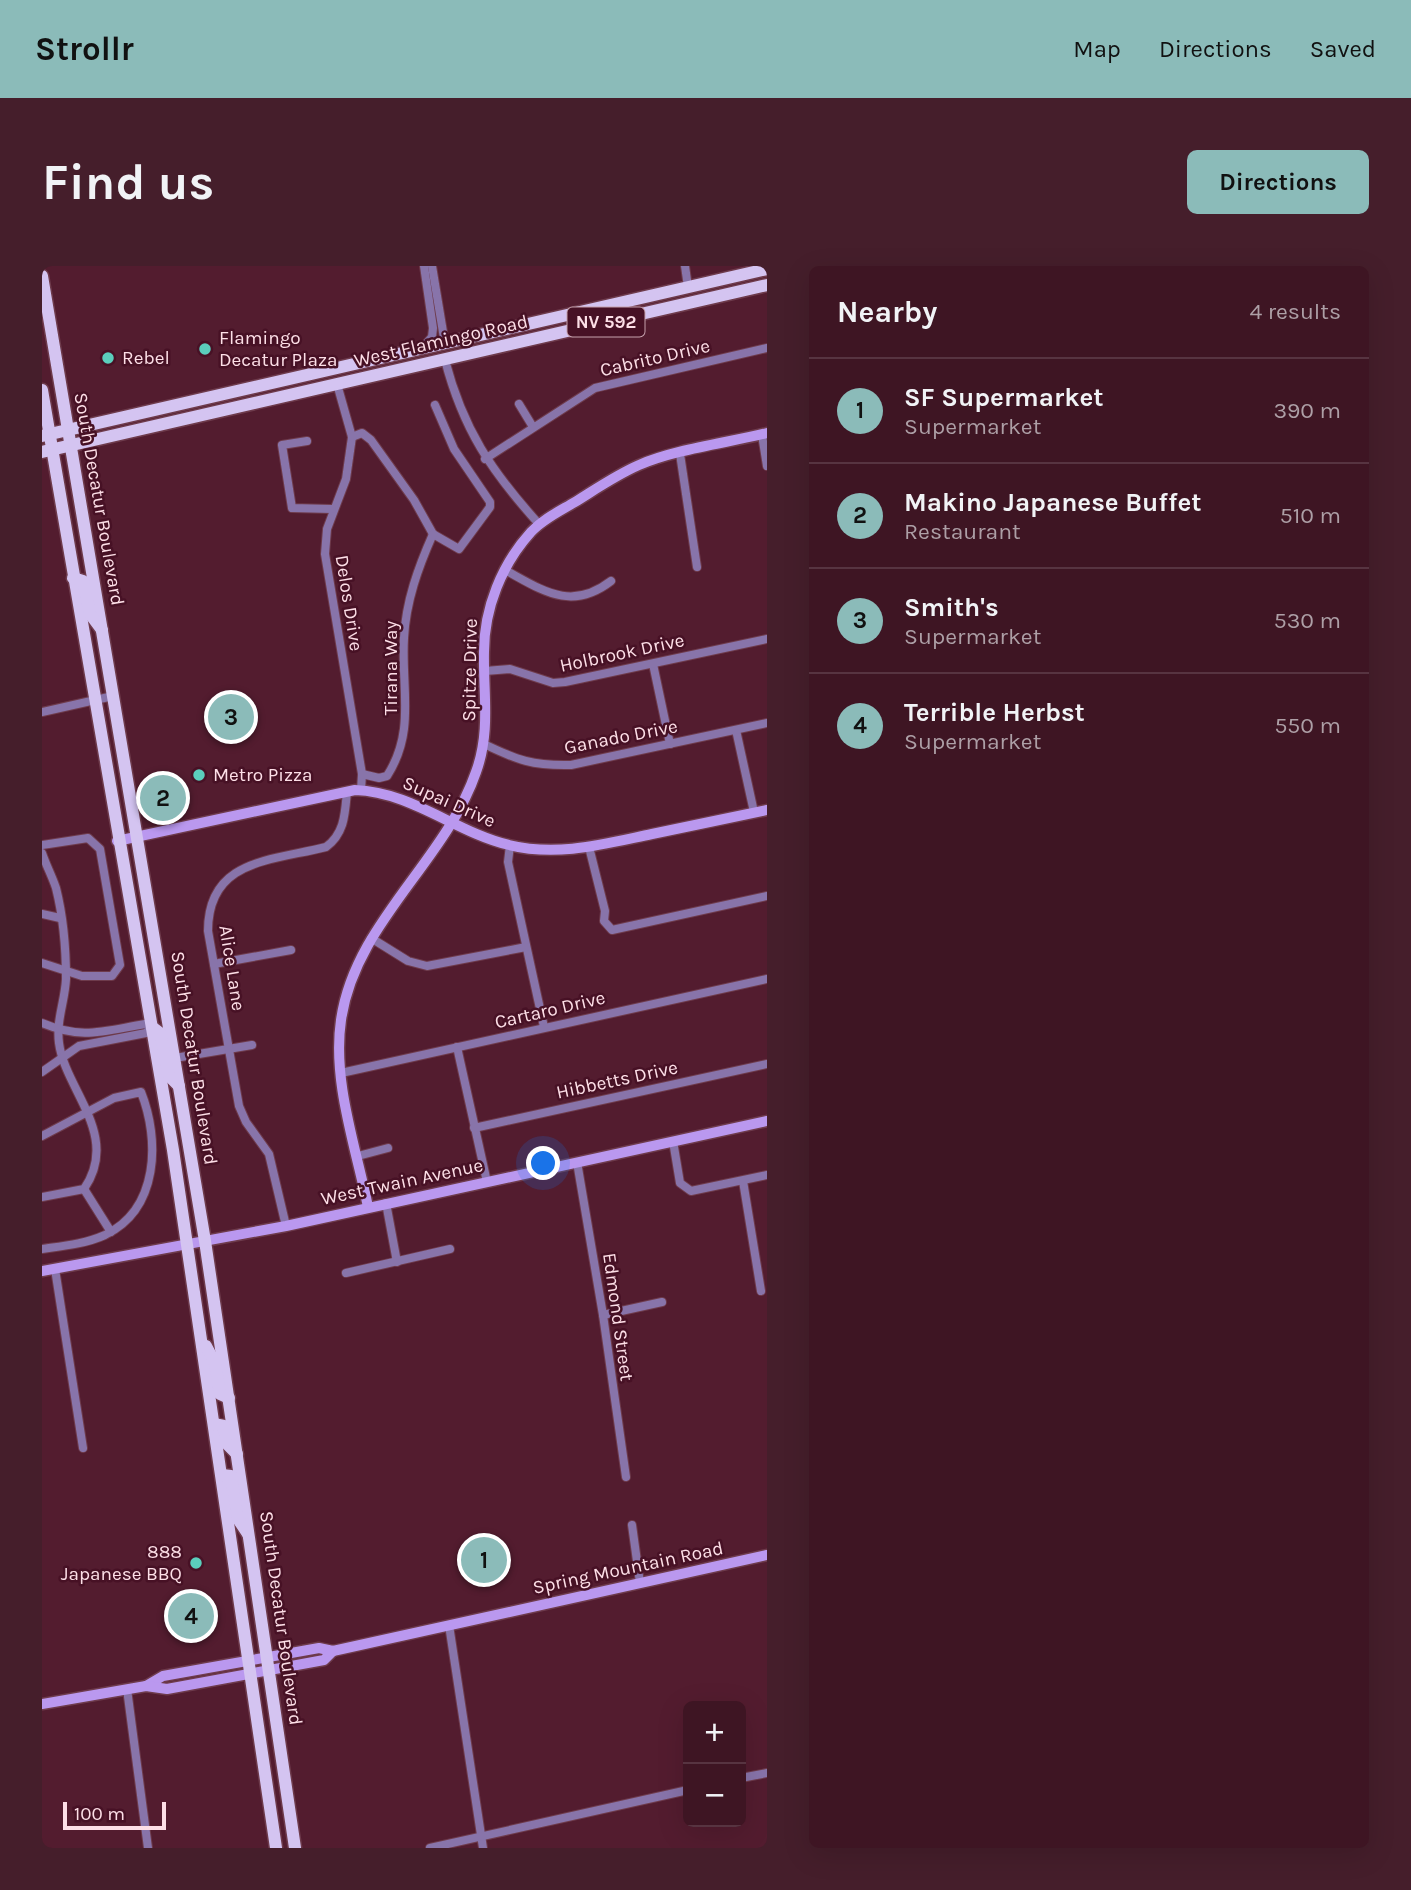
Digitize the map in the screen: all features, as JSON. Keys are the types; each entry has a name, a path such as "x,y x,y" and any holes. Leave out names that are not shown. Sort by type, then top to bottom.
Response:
{"main road":[{"name":"West Flamingo Road","path":"46,435 767,269"},
{"name":"South Decatur Boulevard","path":"42,276 205,1241 295,1848"},
{"path":"693,302 698,293 712,289 728,278"},
{"name":"West Flamingo Road","path":"47,451 767,285"},
{"path":"643,314 656,303 686,295 688,287"},
{"path":"445,360 447,352 486,341 504,330"},
{"path":"409,368 439,353 445,344"},
{"path":"254,403 260,394 285,388 309,375"},
{"path":"201,416 217,405 243,397 251,388"},
{"name":"South Decatur Boulevard","path":"42,390 47,451 73,578 187,1244 276,1848"},
{"path":"73,578 83,580 90,614 102,631"},
{"path":"151,1027 160,1033 169,1076 179,1086"},
{"path":"201,1337 215,1363 220,1394 229,1398"},
{"path":"214,1424 223,1426 226,1443 237,1455"},
{"path":"222,1475 231,1476 238,1519 250,1537"}],"street":[{"path":"419,349 433,333 424,266"},
{"path":"432,266 445,344"},
{"path":"685,266 688,287"},
{"name":"Cabrito Drive","path":"485,459 595,388 767,348"},
{"path":"445,360 457,404 485,459 539,524"},
{"name":"Delos Drive","path":"340,384 352,437 346,479 332,509 327,529 326,568 364,775 363,790"},
{"path":"519,404 533,427"},
{"path":"352,437 362,433 371,440 414,500 433,534 459,549 490,507 490,502 454,449 435,405"},
{"path":"764,434 767,466"},
{"name":"Spitze Drive","path":"368,1207 341,1073 339,1046 344,1004 350,980 371,938 453,822 475,776 484,744 487,710 484,632 488,612 505,570 514,554 539,524 641,464 764,434"},
{"path":"307,440 282,445 292,508 332,509"},
{"path":"680,454 697,567"},
{"name":"Tirana Way","path":"364,775 387,776 404,737 407,714 404,663 406,615 417,571 433,534"},
{"path":"505,570 555,597 596,591 611,581"},
{"name":"Holbrook Drive","path":"485,671 510,669 553,684 767,639"},
{"path":"653,664 670,744"},
{"path":"42,712 113,696"},
{"name":"Ganado Drive","path":"484,744 521,762 538,766 571,765 767,723"},
{"path":"736,730 754,812"},
{"name":"Supai Drive","path":"117,841 347,791 363,790 397,797 510,845 531,850 589,847 767,810"},
{"name":"Alice Lane","path":"286,1226 269,1154 246,1122 239,1105 214,964 208,913 220,884 241,868 326,847 332,843 341,830 347,791"},
{"path":"42,845 88,838 100,849 120,965 112,976 97,978 42,963"},
{"path":"510,845 508,862 544,1027"},
{"path":"589,847 605,911 604,921 608,928 616,930 767,895"},
{"path":"42,853 55,888 66,971 58,1031 62,1058 90,1112 96,1152 93,1176 84,1189 42,1197"},
{"path":"42,914 60,918"},
{"path":"371,938 408,961 427,966 526,947"},
{"path":"214,964 290,950"},
{"name":"Cartaro Drive","path":"341,1073 767,979"},
{"path":"42,1023 58,1031 80,1035 145,1024 151,1027 146,1033 79,1046 42,1072"},
{"path":"175,1058 252,1045"},
{"path":"457,1047 487,1182"},
{"name":"Hibbetts Drive","path":"474,1128 767,1064"},
{"path":"42,1136 129,1092 141,1092 148,1109 152,1166 150,1180 131,1215 111,1232 83,1242 42,1250"},
{"name":"West Twain Avenue","path":"42,1271 286,1226 767,1121"},
{"path":"673,1141 678,1177 685,1188 698,1191 767,1175"},
{"path":"358,1156 388,1149"},
{"name":"Edmond Street","path":"577,1162 603,1315 626,1478"},
{"path":"743,1181 761,1291"},
{"path":"84,1189 111,1232"},
{"path":"386,1203 397,1262"},
{"path":"346,1273 450,1249"},
{"path":"55,1269 83,1448"},
{"path":"603,1315 662,1302"},
{"path":"632,1525 640,1583"},
{"name":"Spring Mountain Road","path":"42,1703 146,1686 163,1676 269,1665 319,1648 333,1651 767,1555"},
{"path":"449,1625 483,1848"},
{"path":"127,1689 148,1848"},
{"path":"746,1778 767,1773"},
{"path":"430,1848 683,1791"}],"place":[{"name":"Flamingo Decatur Plaza","path":"205,349"},
{"name":"Rebel","path":"108,358"},
{"name":"Smith's","path":"231,717"},
{"name":"Metro Pizza","path":"199,775"},
{"name":"Makino Japanese Buffet","path":"163,798"},
{"name":"SF Supermarket","path":"484,1560"},
{"name":"888 Japanese BBQ","path":"196,1563"},
{"name":"Terrible Herbst","path":"191,1616"}]}
